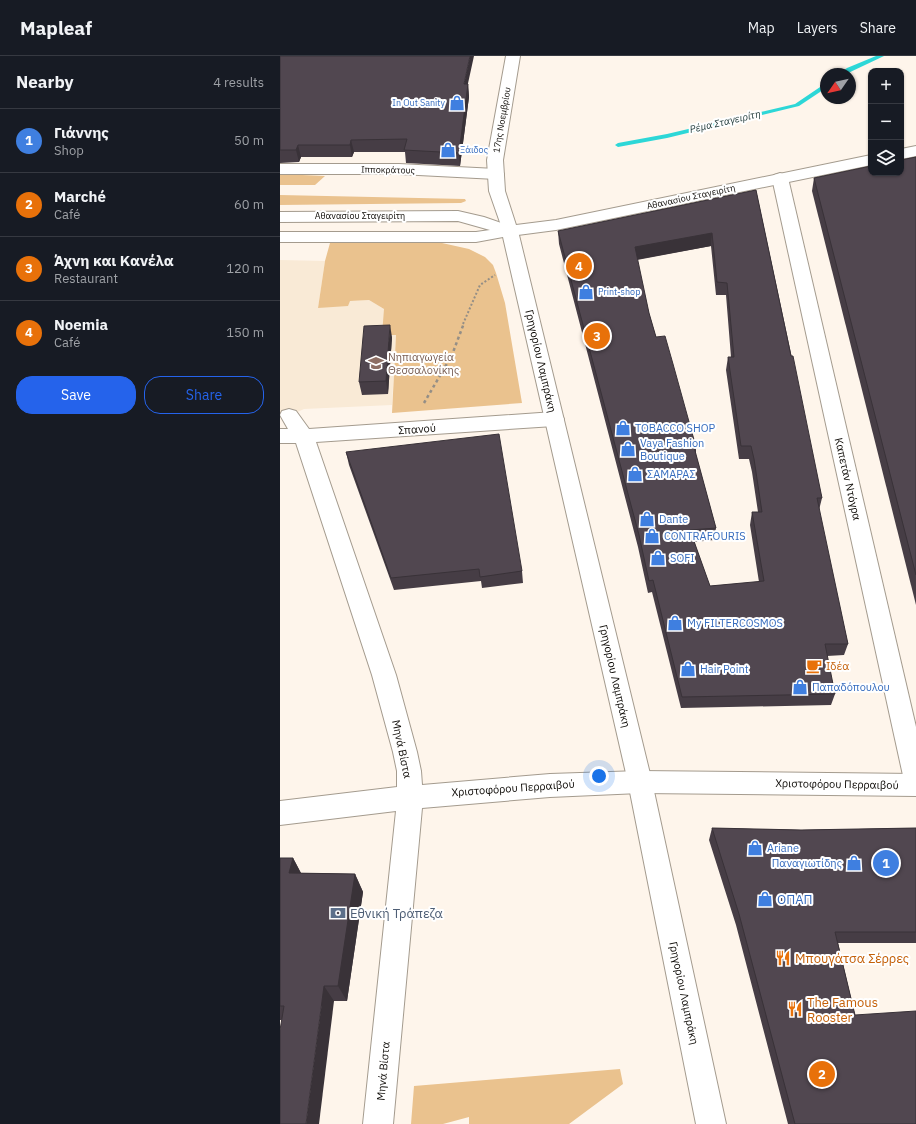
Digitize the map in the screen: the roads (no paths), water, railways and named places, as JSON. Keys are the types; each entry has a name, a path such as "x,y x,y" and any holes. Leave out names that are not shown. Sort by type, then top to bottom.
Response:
{"street":[{"name":"17ης Νοεμβρίου","path":"510,231 497,191 496,174 497,142 513,56"},
{"path":"904,153 916,151"},
{"name":"Αθανασίου Σταγειρίτη","path":"280,237 476,237 556,225 868,161"},
{"name":"Ιπποκράτους","path":"280,169 399,169 496,174"},
{"name":"Καπετάν Ντόγρα","path":"780,178 916,780"},
{"name":"Αθανασίου Σταγειρίτη","path":"280,216 458,216 478,220 510,231"},
{"name":"Γρηγορίου Λαμπράκη","path":"510,231 640,782 711,1124"},
{"name":"Μηνά Βίστα","path":"289,416 292,436 384,675 409,771 410,796 378,1124"},
{"name":"Σπανού","path":"292,436 554,419"},
{"name":"Χριστοφόρου Περραιβού","path":"280,813 410,796 524,786 640,782 916,785"}],"waterway":[{"name":"Ρέμα Σταγειρίτη","path":"851,68 881,56"},
{"name":"Ρέμα Σταγειρίτη","path":"618,145 667,136 797,105 820,89"}],"place":[{"name":"In Out Sanity","path":"457,103"},
{"name":"Ξάιδος","path":"448,150"},
{"name":"Noemia","path":"579,266"},
{"name":"Print-shop","path":"586,292"},
{"name":"Άχνη και Κανέλα","path":"597,336"},
{"name":"Νηπιαγωγεία Θεσσαλονίκης","path":"376,363"},
{"name":"TOBACCO SHOP","path":"623,428"},
{"name":"Vaya Fashion Boutique","path":"628,449"},
{"name":"ΣΑΜΑΡΑΣ","path":"635,474"},
{"name":"Dante","path":"647,519"},
{"name":"CONTRAFOURIS","path":"652,536"},
{"name":"SOFI","path":"658,558"},
{"name":"My FILTERCOSMOS","path":"675,623"},
{"name":"Ιδέα","path":"814,666"},
{"name":"Hair Point","path":"688,669"},
{"name":"Παπαδόπουλου","path":"800,687"},
{"name":"Ariane","path":"755,848"},
{"name":"Παναγιωτίδης","path":"854,863"},
{"name":"Γιάννης","path":"886,863"},
{"name":"ΟΠΑΠ","path":"765,899"},
{"name":"Εθνική Τράπεζα","path":"338,913"},
{"name":"Μπουγάτσα Σέρρες","path":"783,958"},
{"name":"The Famous Rooster","path":"795,1009"},
{"name":"Marché","path":"822,1074"}]}
